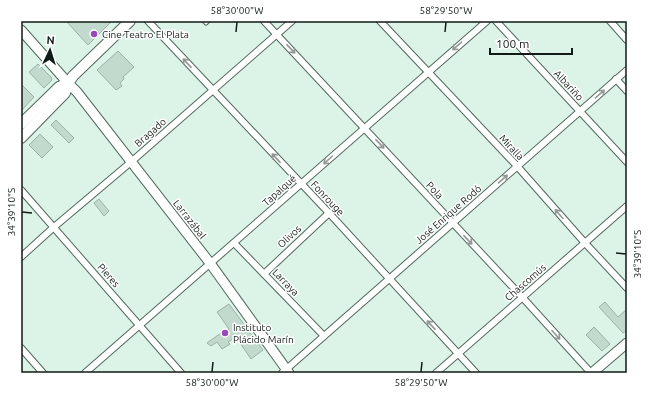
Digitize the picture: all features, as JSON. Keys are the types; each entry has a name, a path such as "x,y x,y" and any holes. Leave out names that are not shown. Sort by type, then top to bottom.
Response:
{"main road":[{"path":"21,138 65,93 68,83 73,76 130,21"},
{"path":"21,124 59,87 68,83"}],"street":[{"name":"Fonrouge","path":"148,21 329,213 476,373"},
{"name":"Pola","path":"264,21 592,373"},
{"name":"Bragado","path":"21,257 292,21"},
{"name":"Miralla","path":"380,21 517,166 627,288"},
{"name":"Tapalqué","path":"85,373 487,21"},
{"name":"Albariño","path":"496,21 627,162"},
{"path":"610,21 627,40"},
{"name":"Larrazábal","path":"21,30 77,92 210,263 286,372"},
{"name":"José Enrique Rodó","path":"286,372 324,336 627,70"},
{"path":"616,80 627,91"},
{"name":"Pieres","path":"21,190 181,373"},
{"name":"Chascomús","path":"436,373 627,206"},
{"name":"Olivos","path":"264,274 329,213"},
{"name":"Larraya","path":"234,243 324,336"},
{"path":"592,373 627,343"},
{"path":"21,348 43,373"}],"lane":[{"path":"204,21 206,23 208,21"}],"building":[{"path":"66,21 112,21 88,45"},
{"path":"118,51 134,67 123,77 124,79 120,83 122,86 116,90 97,70"},
{"path":"38,64 51,77 52,80 44,88 29,72"},
{"path":"21,84 34,97 21,111"},
{"path":"56,120 74,138 69,143 51,125"},
{"path":"40,134 53,147 42,158 29,145"},
{"path":"99,199 109,211 104,216 94,203"},
{"path":"605,302 618,317 627,309 627,330 623,333 599,307"},
{"path":"229,304 263,350 251,359 236,337 228,342 230,344 222,349 217,342 211,346 207,343 229,329 217,312"},
{"path":"594,327 610,344 602,351 586,335"}],"place":[{"name":"Cine Teatro El Plata","path":"94,34"},
{"name":"Instituto Plácido Marín","path":"225,333"}]}
